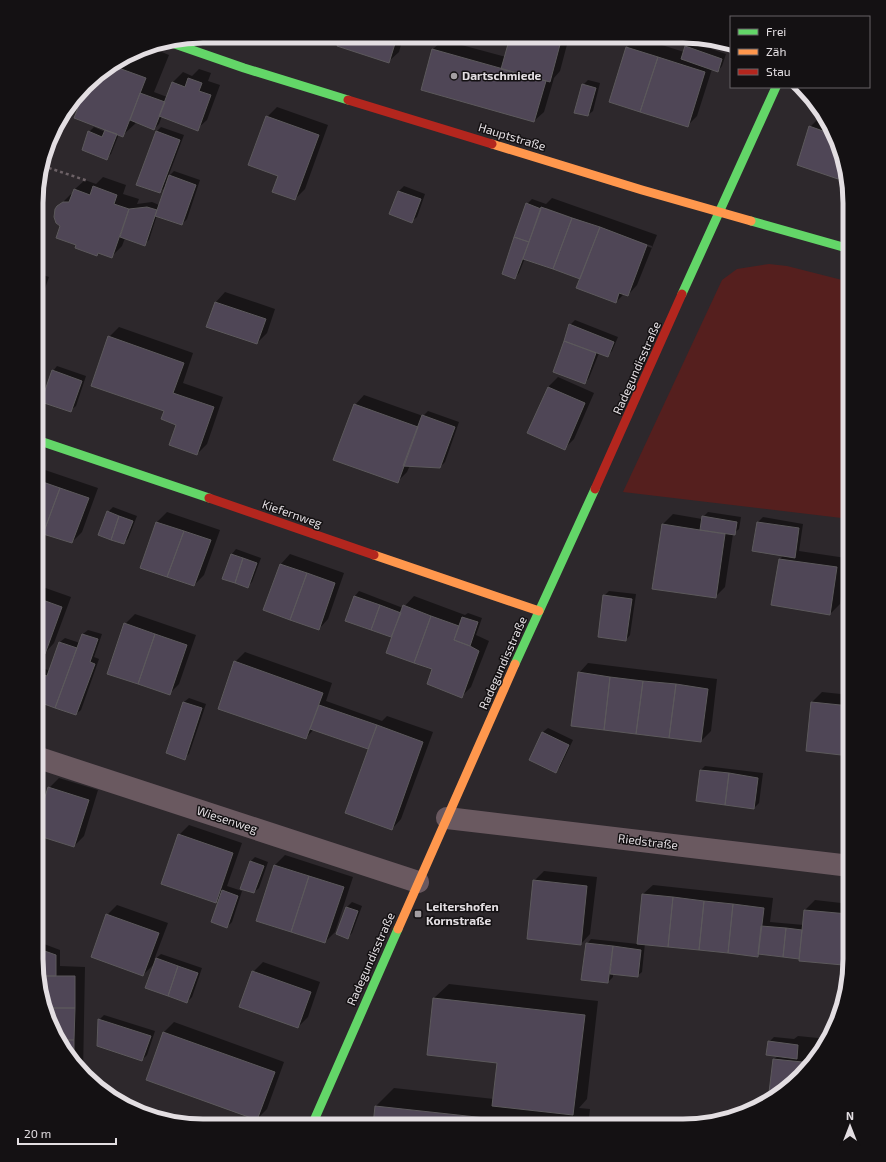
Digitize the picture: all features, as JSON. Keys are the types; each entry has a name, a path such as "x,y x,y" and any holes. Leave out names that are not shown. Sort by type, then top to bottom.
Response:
{"street":[{"name":"Hauptstraße","path":"178,45 252,70 634,188 843,247"},
{"name":"Radegundisstraße","path":"315,1119 539,611 776,88"},
{"name":"Kiefernweg","path":"43,442 539,611"},
{"name":"Wiesenweg","path":"43,759 418,882"},
{"name":"Riedstraße","path":"447,818 843,865"}],"path":[{"path":"47,168 88,181"}],"shaded area":[{"path":"769,264 787,266 843,280 843,518 623,492 722,280 737,269"}],"building":[{"path":"338,43 395,43 389,63 337,46"},
{"path":"508,43 560,43 550,82 501,69"},
{"path":"685,46 722,59 718,72 681,59"},
{"path":"626,47 658,57 640,112 609,102"},
{"path":"432,49 546,81 534,122 421,90"},
{"path":"658,57 705,72 688,127 640,112"},
{"path":"118,68 146,78 123,137 74,118 78,108 75,107 90,90"},
{"path":"188,78 202,83 199,91 211,95 198,131 159,116 172,82 185,87"},
{"path":"582,84 596,88 588,116 574,113"},
{"path":"140,93 165,102 154,130 130,120"},
{"path":"266,116 319,135 295,200 272,192 278,176 248,165"},
{"path":"809,126 823,131 824,128 835,152 840,173 838,179 797,165"},
{"path":"105,130 117,134 107,160 82,150 88,131 102,137"},
{"path":"156,131 180,140 160,193 136,185"},
{"path":"169,175 196,185 182,225 155,216"},
{"path":"93,186 117,195 114,204 129,209 112,258 98,253 97,256 75,248 76,245 56,238 60,226 56,223 54,217 57,206 63,202 69,202 74,189 90,195"},
{"path":"398,191 421,199 412,223 389,214"},
{"path":"526,203 541,209 529,242 514,237"},
{"path":"147,207 157,210 145,246 120,237 129,209"},
{"path":"541,207 572,218 553,269 523,259"},
{"path":"572,218 600,227 580,279 553,269"},
{"path":"600,227 647,245 628,296 619,293 616,303 576,288"},
{"path":"514,237 529,242 515,279 502,274"},
{"path":"215,302 266,319 257,344 206,327"},
{"path":"569,324 614,342 608,357 564,341"},
{"path":"108,336 184,363 173,393 214,407 197,455 169,445 176,425 161,419 164,411 91,386"},
{"path":"564,341 596,353 585,384 553,372"},
{"path":"52,370 82,381 71,412 43,403 43,396"},
{"path":"548,387 585,403 565,450 527,433"},
{"path":"354,404 418,427 398,483 333,460"},
{"path":"422,415 455,427 440,468 403,466"},
{"path":"43,482 60,488 43,534"},
{"path":"60,488 89,498 72,543 43,534"},
{"path":"107,511 119,516 111,540 98,535"},
{"path":"119,516 133,521 124,544 111,540"},
{"path":"702,516 737,522 735,535 700,530"},
{"path":"156,522 184,531 167,577 140,568"},
{"path":"757,522 799,528 795,558 752,551"},
{"path":"662,524 725,534 716,598 652,589"},
{"path":"184,531 211,540 194,586 167,577"},
{"path":"231,554 243,558 235,583 222,579"},
{"path":"243,558 257,563 248,588 235,583"},
{"path":"779,559 837,567 830,615 771,605"},
{"path":"280,564 307,573 290,620 263,610"},
{"path":"307,573 335,583 319,630 290,620"},
{"path":"603,595 632,599 626,641 598,637"},
{"path":"354,596 380,605 371,630 345,621"},
{"path":"43,600 62,607 45,654 43,653"},
{"path":"380,605 401,613 391,637 371,630"},
{"path":"403,605 431,616 414,663 386,653"},
{"path":"431,616 459,626 454,640 479,651 462,698 427,684 432,669 414,663"},
{"path":"462,617 478,622 470,646 454,640"},
{"path":"124,623 155,634 138,684 107,674"},
{"path":"82,634 98,639 90,662 95,664 76,715 55,708"},
{"path":"155,634 187,645 170,695 138,684"},
{"path":"59,642 77,648 55,708 43,704 43,674 47,676"},
{"path":"234,661 323,693 306,739 218,709"},
{"path":"578,672 610,677 604,730 571,726"},
{"path":"610,677 643,681 636,734 604,730"},
{"path":"643,681 676,684 669,738 636,734"},
{"path":"676,684 708,689 701,742 669,738"},
{"path":"183,702 202,708 185,760 166,753"},
{"path":"811,702 843,705 843,755 806,751"},
{"path":"319,705 377,725 368,749 310,729"},
{"path":"377,725 423,742 392,830 345,813"},
{"path":"542,732 569,745 556,773 529,760"},
{"path":"700,770 729,773 725,805 696,801"},
{"path":"729,773 758,778 754,809 725,805"},
{"path":"48,787 89,800 74,847 43,837 43,804"},
{"path":"178,834 233,853 216,903 161,884"},
{"path":"250,861 264,866 254,893 240,889"},
{"path":"274,865 309,876 291,932 256,921"},
{"path":"309,876 344,887 325,943 291,932"},
{"path":"533,880 587,886 581,945 527,939"},
{"path":"222,890 238,896 227,928 211,922"},
{"path":"642,894 673,897 668,947 637,944"},
{"path":"673,897 704,901 699,950 668,947"},
{"path":"704,901 733,904 728,953 699,950"},
{"path":"733,904 764,908 758,957 728,953"},
{"path":"346,907 358,911 348,939 336,934"},
{"path":"804,910 843,914 843,965 799,961"},
{"path":"106,914 159,933 143,976 91,957"},
{"path":"761,926 786,928 783,957 758,954"},
{"path":"786,928 802,930 799,959 783,957"},
{"path":"586,943 613,946 608,983 581,980"},
{"path":"613,946 641,950 638,977 610,974"},
{"path":"43,950 56,955 56,976 44,976"},
{"path":"156,958 178,966 168,996 145,988"},
{"path":"178,966 198,973 187,1003 168,996"},
{"path":"252,971 311,992 298,1028 239,1007"},
{"path":"44,976 75,976 75,1008 50,1008"},
{"path":"433,998 585,1015 573,1115 492,1106 497,1063 427,1055"},
{"path":"50,1008 75,1008 74,1040 65,1040"},
{"path":"98,1019 151,1036 142,1061 97,1046"},
{"path":"163,1032 275,1072 257,1119 146,1080"},
{"path":"65,1040 74,1040 74,1053"},
{"path":"768,1041 798,1045 797,1059 766,1055"},
{"path":"773,1059 805,1062 796,1072 769,1094"},
{"path":"375,1106 495,1119 374,1119"}],"traffic: fast":[{"path":"177,45 244,68 348,100"},
{"path":"682,294 776,88"},
{"path":"751,221 843,247"},
{"path":"43,442 209,498"},
{"path":"515,664 595,489"},
{"path":"315,1119 398,929"}],"traffic: slow":[{"path":"492,144 642,190 751,221"},
{"path":"374,555 539,611"},
{"path":"398,929 515,664"}],"traffic: jam":[{"path":"348,100 492,144"},
{"path":"595,489 682,294"},
{"path":"209,498 374,555"}],"place":[{"name":"Dartschmiede","path":"454,76"},
{"name":"Leitershofen Kornstraße","path":"418,914"}]}
